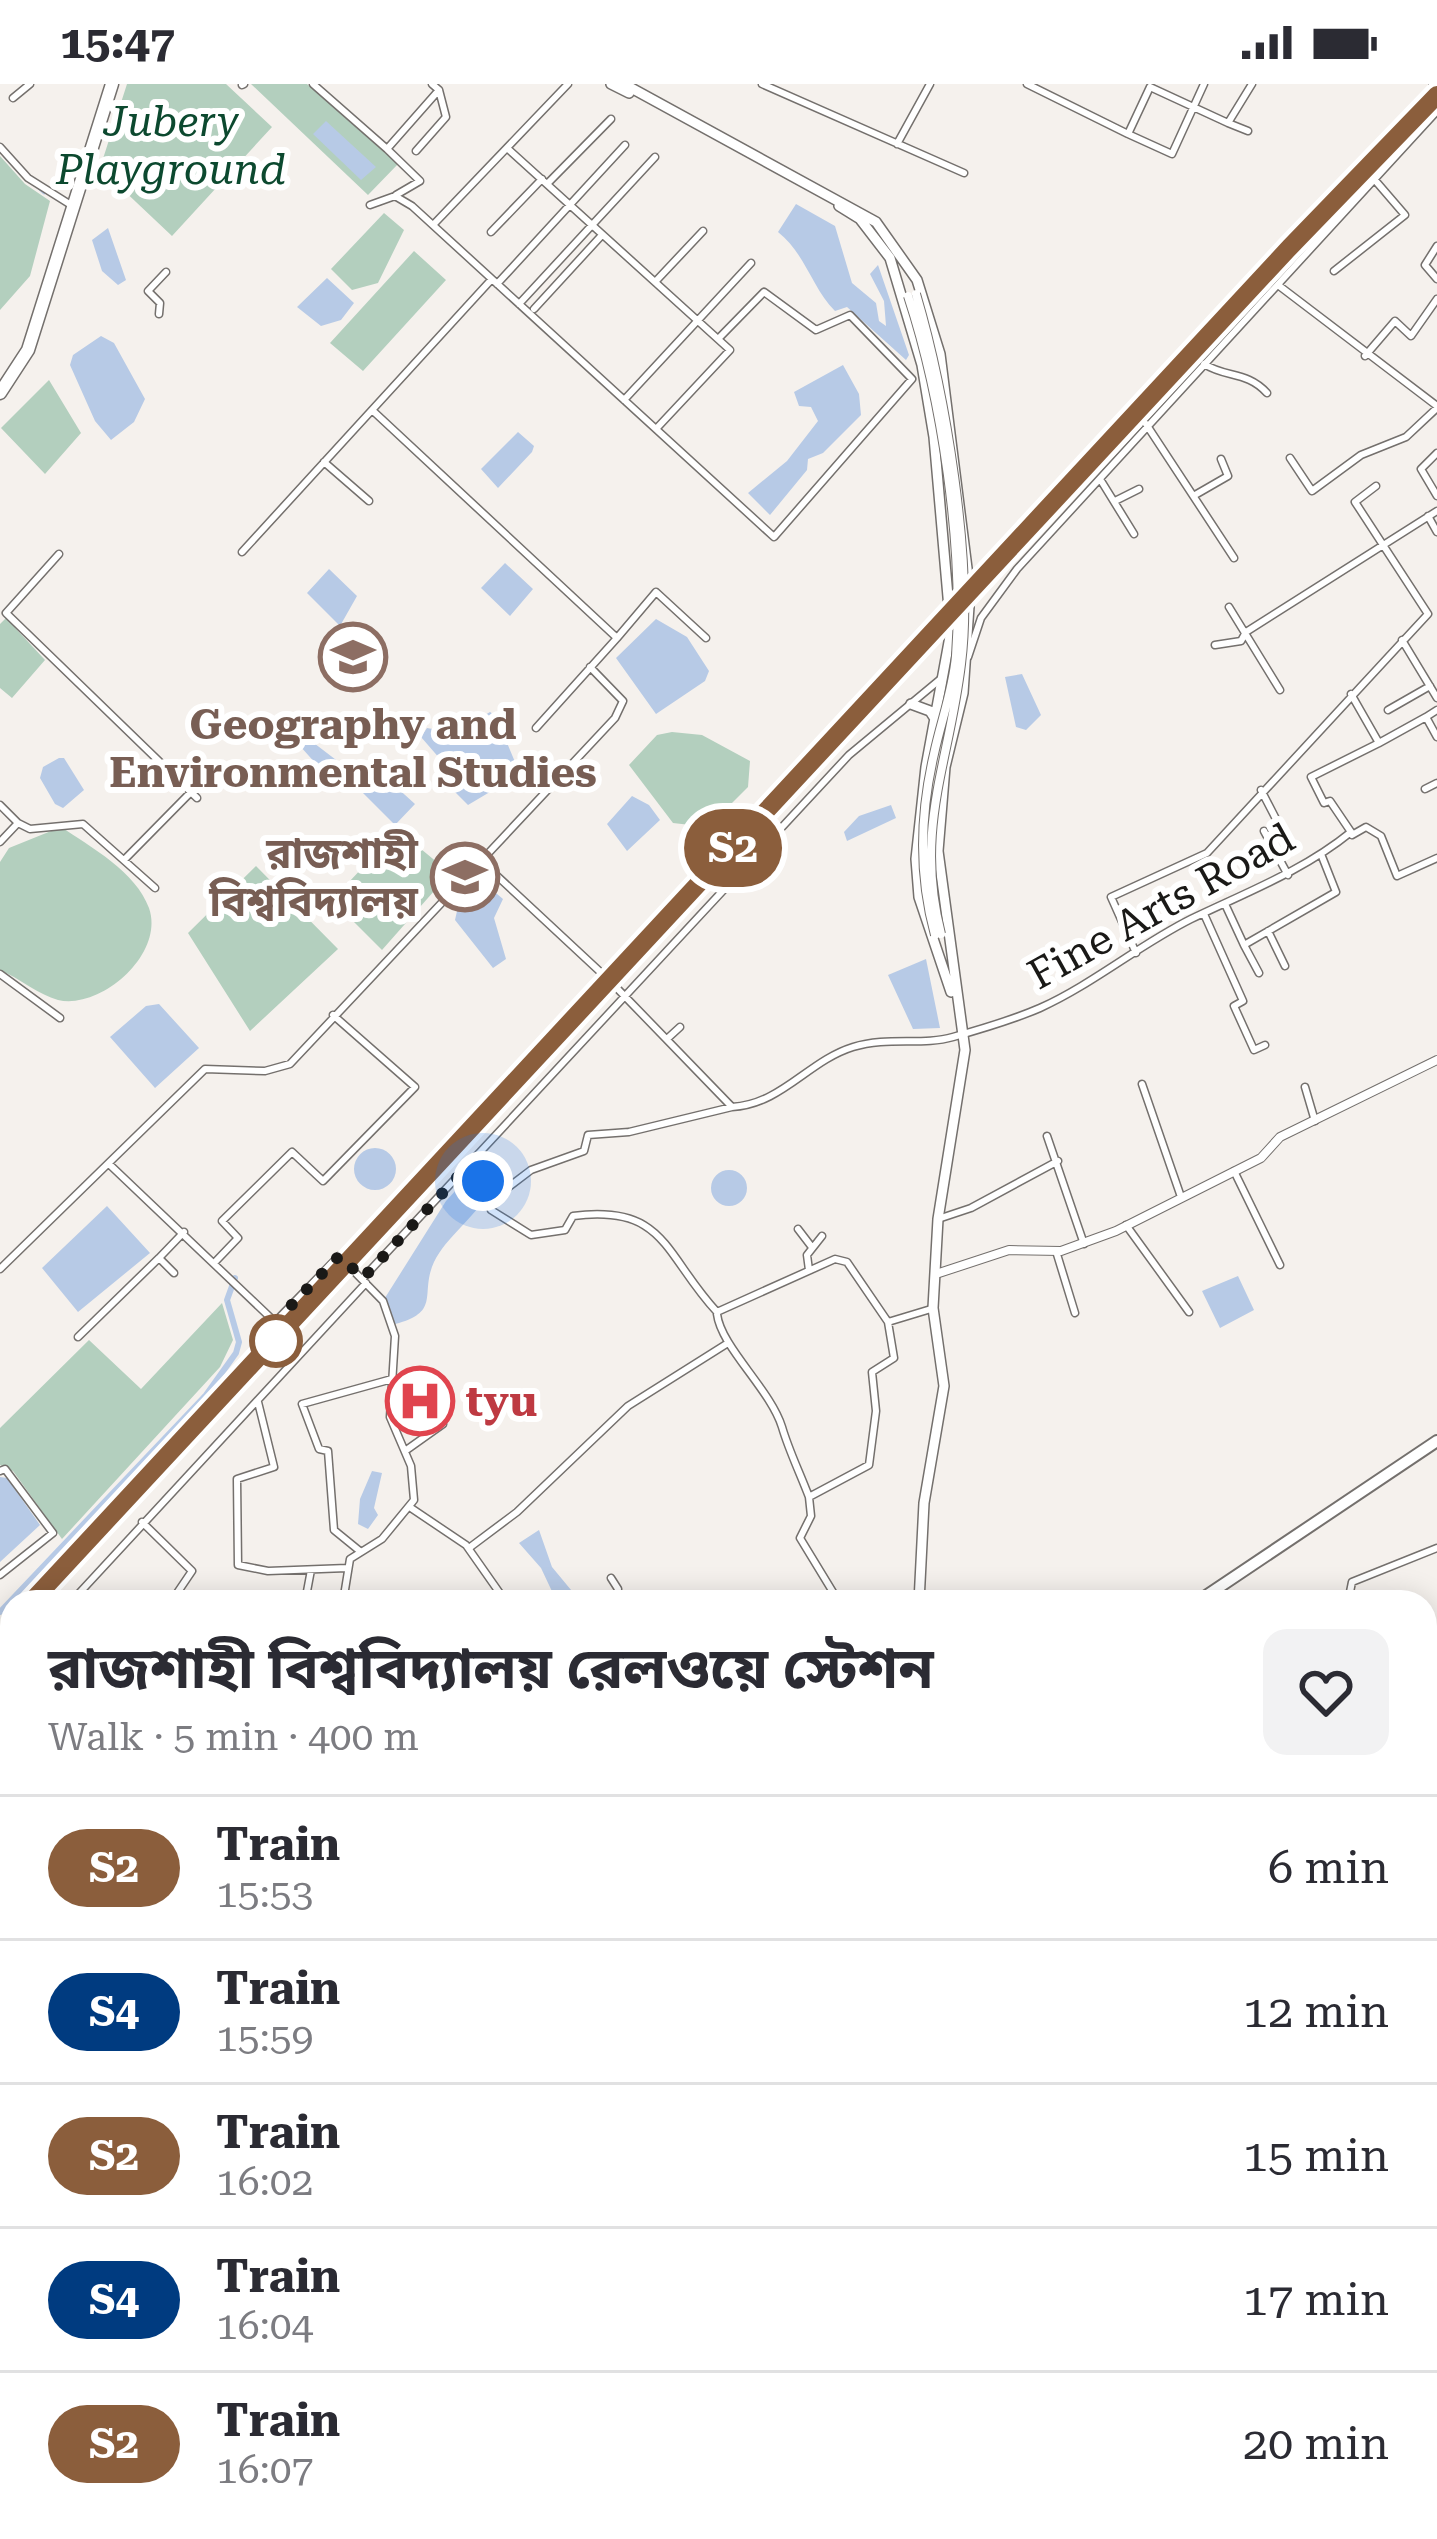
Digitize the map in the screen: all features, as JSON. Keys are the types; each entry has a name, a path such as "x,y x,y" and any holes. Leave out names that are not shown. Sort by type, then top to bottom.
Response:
{"highway":[{"path":"0,382 22,348 110,84"},
{"path":"0,393 28,350 71,205"}],"main road":[{"path":"611,84 860,219 890,258 922,365 934,437 950,613 946,674 926,767 916,860 919,897 944,955 964,1030 962,1088 938,1219 939,1273 933,1308 944,1386 924,1503 920,1590"},
{"path":"623,84 856,208 891,238 908,261 940,354 967,549 968,658 945,767 938,851 944,955"},
{"path":"911,704 921,706 937,722"},
{"path":"1215,1590 1437,1445"},
{"path":"1226,1590 1437,1445"}],"street":[{"path":"13,98 31,84"},
{"path":"313,84 420,181 370,206"},
{"path":"433,225 568,84"},
{"path":"763,84 964,173"},
{"path":"897,145 930,84"},
{"path":"1027,84 1172,154 1204,84"},
{"path":"1228,123 1252,84"},
{"path":"387,148 435,87"},
{"path":"416,151 446,117 435,87"},
{"path":"1128,134 1150,87 1248,131"},
{"path":"82,1590 849,755 968,658 989,605 1146,424 1437,111"},
{"path":"490,232 611,119"},
{"path":"242,551 625,145"},
{"path":"0,147 28,178 71,205"},
{"path":"507,148 730,350 656,429"},
{"path":"520,304 656,157"},
{"path":"1334,271 1405,215 1374,179"},
{"path":"395,196 433,225 774,537 911,379 850,315 817,330 764,292 718,340"},
{"path":"655,282 703,231"},
{"path":"534,309 602,235"},
{"path":"1437,246 1425,265 1437,279"},
{"path":"890,258 912,295"},
{"path":"908,261 912,295 946,421 964,621 962,662 932,814 929,862 944,955"},
{"path":"624,400 751,262"},
{"path":"159,314 160,302 148,291 166,272"},
{"path":"1278,286 1437,407 1406,436 1361,455 1312,491 1290,458"},
{"path":"1365,356 1395,321 1411,336 1437,299"},
{"path":"1204,364 1217,372 1238,372 1267,393"},
{"path":"372,410 617,638"},
{"path":"1146,424 1234,558"},
{"path":"1437,453 1420,469 1437,496"},
{"path":"1195,495 1228,476 1221,459"},
{"path":"324,462 369,501"},
{"path":"1100,479 1134,534"},
{"path":"1136,952 1111,897 1207,853 1351,694 1432,613 1380,545 1355,502 1376,486"},
{"path":"1115,501 1139,489"},
{"path":"1215,645 1227,640 1231,646 1437,511"},
{"path":"1428,516 1437,532"},
{"path":"59,554 3,616 194,795 124,860"},
{"path":"536,728 656,592 706,638"},
{"path":"1229,607 1280,690"},
{"path":"1402,640 1437,698"},
{"path":"0,1268 205,1069 283,1068 614,718 622,700 590,667"},
{"path":"1388,710 1430,686"},
{"path":"1351,694 1379,742 1437,710"},
{"path":"1426,717 1437,737"},
{"name":"Fine Arts Road","path":"489,1202 531,1170 584,1151 588,1135 629,1132 787,1089 806,1069 855,1046 887,1038 954,1037 1042,1007 1204,914 1288,875 1351,832 1330,801 1324,803 1311,777 1379,742"},
{"path":"1425,789 1437,783"},
{"path":"1262,790 1276,819"},
{"path":"0,805 30,829 83,824 155,888"},
{"path":"0,842 18,823"},
{"path":"1325,850 1366,827 1381,836 1397,876 1437,858"},
{"path":"1264,831 1288,875"},
{"path":"1244,945 1336,892 1318,857"},
{"path":"481,861 668,1038 732,1107"},
{"path":"1225,904 1259,973"},
{"path":"1204,914 1243,1001 1234,1006 1254,1050 1265,1045"},
{"path":"1268,931 1285,966"},
{"path":"0,974 60,1018"},
{"path":"215,1261 238,1238 222,1221 292,1152 323,1180 415,1087 333,1015"},
{"path":"668,1038 680,1027"},
{"path":"939,1273 1009,1250 1056,1251 1084,1244 1261,1158 1280,1137 1437,1060"},
{"path":"1142,1084 1180,1194"},
{"path":"1305,1087 1315,1121"},
{"path":"1047,1136 1084,1244"},
{"path":"938,1219 971,1208 1058,1162"},
{"path":"108,1163 275,1322 339,1256 383,1301 395,1336 390,1417 414,1488 411,1508 347,1568 344,1590"},
{"path":"468,1166 483,1181 500,1220 512,1220 531,1235 566,1230 573,1216 637,1216 658,1234 689,1282 717,1312 729,1342 782,1427 783,1442 808,1497 811,1516 800,1538 832,1590"},
{"path":"1234,1171 1280,1265"},
{"path":"1126,1225 1138,1250 1156,1265 1189,1312"},
{"path":"798,1229 811,1246"},
{"path":"78,1337 184,1232"},
{"path":"808,1270 811,1246 822,1236"},
{"path":"1056,1251 1075,1313"},
{"path":"159,1258 174,1274"},
{"path":"717,1312 836,1259 847,1262 888,1322 894,1358 872,1372 876,1411 869,1465 808,1497"},
{"path":"888,1322 933,1308"},
{"path":"469,1548 518,1512 628,1406 729,1342"},
{"path":"361,1552 334,1530 328,1454 319,1449 302,1404 392,1379"},
{"path":"257,1400 274,1467 237,1479 238,1565 347,1568"},
{"path":"405,1451 442,1424"},
{"path":"0,1471 5,1469 53,1532 0,1576"},
{"path":"411,1508 469,1548 498,1590"},
{"path":"142,1522 192,1571 179,1590"},
{"path":"1350,1590 1352,1582 1437,1548"},
{"path":"307,1590 310,1570"},
{"path":"611,1578 618,1590"}],"green space":[{"name":"Jubery Playground","path":"127,84 226,84 272,127 172,236 100,168"},
{"path":"251,84 307,84 398,164 368,195"},
{"path":"0,156 25,184 50,201 30,276 0,310"},
{"path":"384,213 404,230 378,283 352,290 331,269"},
{"path":"414,251 446,280 363,371 330,343"},
{"path":"49,380 81,433 45,474 1,428"},
{"path":"6,618 45,660 12,698 0,688 0,624"},
{"path":"657,735 702,735 750,761 748,787 708,827 673,823 629,765"},
{"path":"61,827 134,883 149,908 151,926 148,943 126,975 93,996 75,1001 51,998 0,970 0,862 9,848"},
{"path":"398,830 450,873 382,950 332,900"},
{"path":"256,866 338,949 250,1031 188,933"},
{"path":"222,1303 233,1340 220,1367 62,1539 13,1471 0,1465 0,1428 89,1340 141,1389"}],"water":[{"path":"326,121 376,167 361,180 313,134"},
{"path":"796,204 835,226 852,283 876,303 879,321 886,326 884,301 870,274 878,265 909,355 906,360 847,307 835,311 827,302 795,250 778,232"},
{"path":"108,228 126,280 118,285 102,271 92,240"},
{"path":"327,278 354,303 341,320 321,326 297,307"},
{"path":"101,336 114,343 145,399 134,422 111,440 95,421 70,365 73,355"},
{"path":"843,365 859,394 861,415 823,453 808,459 807,470 770,515 748,493 787,461 818,421 811,407 799,406 794,392"},
{"path":"518,432 534,446 532,452 498,488 481,469"},
{"path":"505,563 533,589 510,616 481,588"},
{"path":"329,569 357,596 340,626 307,593"},
{"path":"656,619 687,637 709,671 705,681 656,714 616,658"},
{"path":"1022,674 1041,715 1026,730 1016,727 1005,677"},
{"path":"490,712 505,722 505,738 520,774 468,805 447,784 451,759 441,760 421,737 427,728 455,733"},
{"path":"306,737 344,766 347,772 335,785 300,746"},
{"path":"64,758 84,790 63,808 55,804 40,778 43,767"},
{"path":"373,766 415,804 395,825 356,786"},
{"path":"632,796 649,805 660,820 627,851 607,824"},
{"path":"891,805 896,818 847,841 844,832 859,816"},
{"path":"478,878 503,899 494,918 506,959 493,968 455,920 462,889"},
{"path":"926,959 940,1028 913,1029 888,975"},
{"path":"159,1004 199,1048 155,1088 110,1037 146,1006"},
{"path":"375,1148 390,1154 396,1169 390,1184 375,1190 360,1184 354,1169 360,1154"},
{"path":"729,1170 742,1175 747,1188 742,1201 729,1206 716,1201 711,1188 716,1175"},
{"path":"467,1178 487,1194 434,1262 424,1308 391,1325 383,1301 446,1201"},
{"path":"107,1206 150,1253 78,1312 42,1268"},
{"path":"1238,1276 1254,1310 1220,1328 1202,1291"},
{"path":"372,1471 382,1473 374,1508 378,1515 368,1529 358,1524 360,1499"},
{"path":"0,1477 7,1478 40,1525 0,1562"},
{"path":"539,1530 552,1567 571,1590 551,1590 541,1568 519,1543"}],"waterway":[{"path":"5,157 44,193"},
{"path":"21,1590 206,1395 236,1353 239,1342 227,1300 235,1278"}],"railway":[{"path":"42,1590 1437,95"}],"train":[{"name":"S2","path":"42,1590 1290,247 1437,95"}],"place":[{"name":"Geography and Environmental Studies","path":"353,657"},
{"name":"রাজশাহী বিশ্ববিদ্যালয়","path":"465,877"},
{"name":"tyu","path":"420,1401"}],"route":[{"path":"276,1341 275,1322 339,1256 363,1278 468,1166 483,1181"}]}
